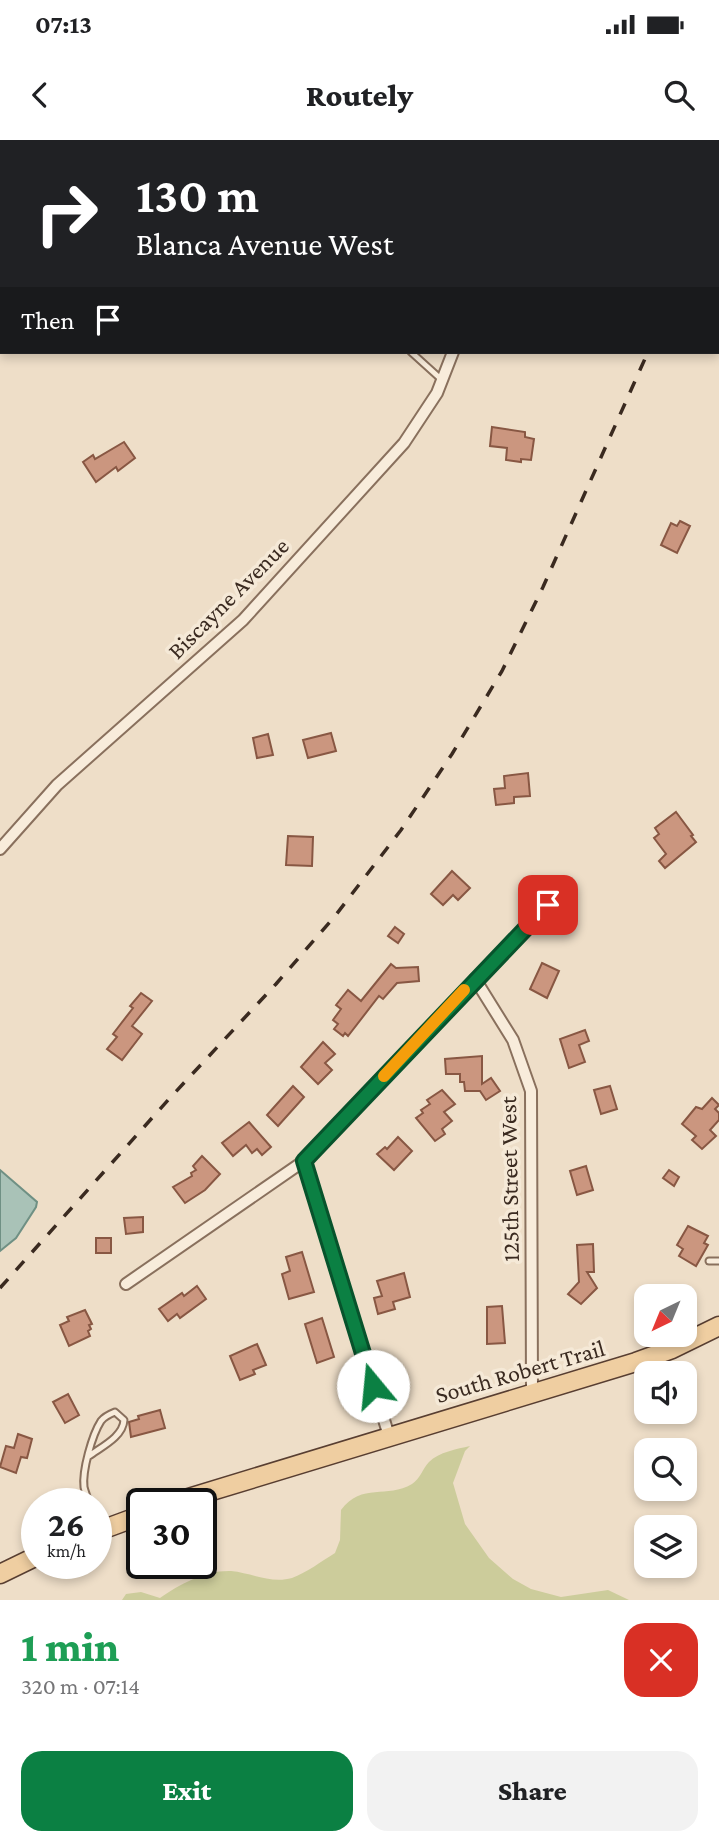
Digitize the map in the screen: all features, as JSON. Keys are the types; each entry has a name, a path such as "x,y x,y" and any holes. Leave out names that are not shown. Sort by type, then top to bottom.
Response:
{"main road":[{"name":"South Robert Trail","path":"217,1489 636,1362 672,1349 719,1326"},
{"path":"0,1574 21,1564"}],"street":[{"name":"Biscayne Avenue","path":"0,849 57,785 243,620 404,443 437,393 452,354"},
{"path":"126,1284 304,1161 548,905"},
{"name":"125th Street West","path":"475,979 513,1040 530,1091 532,1392"},
{"path":"304,1161 389,1436"}],"lane":[{"path":"413,354 442,380"},
{"path":"709,1261 719,1261"},
{"path":"84,1488 89,1456 101,1421 115,1412 121,1416 124,1426 119,1434 89,1456"}],"green space":[{"path":"470,1446 465,1451 453,1483 465,1524 489,1558 513,1579 531,1589 561,1597 608,1590 629,1600 122,1600 126,1594 141,1592 160,1598 194,1579 217,1579 217,1572 222,1571 277,1580 297,1576 335,1553 340,1540 341,1510 349,1501 366,1493 393,1490 412,1484 427,1464 448,1451"}],"shaded area":[{"path":"0,1170 37,1202 16,1238 0,1251"}],"building":[{"path":"492,427 525,432 525,437 534,439 531,460 506,460 507,448 490,446"},
{"path":"124,442 135,458 118,471 116,467 96,482 83,462 93,455 95,459"},
{"path":"680,521 690,526 677,553 661,545 671,523 677,526"},
{"path":"331,733 336,751 308,758 303,740"},
{"path":"268,734 273,755 257,758 253,738"},
{"path":"528,773 530,796 514,797 514,803 496,805 494,789 505,788 504,776"},
{"path":"676,812 696,842 665,868 659,861 666,854 654,838 659,834 655,828"},
{"path":"288,836 313,837 312,866 286,865"},
{"path":"452,871 470,888 458,900 453,895 443,905 431,894"},
{"path":"395,927 404,934 398,943 388,936"},
{"path":"542,963 559,971 547,998 530,989"},
{"path":"391,964 396,968 418,967 419,981 397,983 383,999 379,996 348,1036 345,1033 343,1036 334,1029 338,1024 333,1020 341,1009 336,1005 348,990 361,1001"},
{"path":"141,993 152,1001 132,1026 142,1034 122,1060 107,1049 117,1037 113,1034 133,1008 130,1006"},
{"path":"585,1030 589,1041 579,1045 585,1062 569,1068 560,1039"},
{"path":"323,1042 335,1054 325,1063 332,1070 318,1084 301,1067"},
{"path":"482,1056 482,1084 491,1078 500,1091 486,1100 480,1091 465,1091 464,1082 460,1082 460,1074 446,1074 445,1059"},
{"path":"293,1086 304,1097 278,1126 267,1115"},
{"path":"610,1086 617,1109 601,1114 594,1090"},
{"path":"442,1090 455,1104 444,1112 452,1121 442,1129 445,1134 435,1141 416,1118 423,1113 421,1110 430,1104 427,1100"},
{"path":"712,1098 719,1105 715,1109 719,1113 719,1120 710,1130 716,1136 702,1149 692,1140 696,1136 682,1124 696,1107 702,1109"},
{"path":"249,1122 271,1147 262,1155 257,1149 252,1153 246,1145 233,1156 222,1143"},
{"path":"398,1137 412,1151 394,1170 377,1154 385,1147 387,1149"},
{"path":"202,1156 220,1174 205,1190 185,1203 173,1187 192,1176 191,1173 196,1170 193,1166"},
{"path":"586,1166 593,1190 577,1195 570,1171"},
{"path":"669,1170 679,1177 674,1186 663,1178"},
{"path":"143,1217 143,1232 126,1234 124,1218"},
{"path":"688,1226 708,1236 704,1243 708,1245 696,1266 679,1256 683,1249 677,1245"},
{"path":"96,1238 111,1238 111,1253 96,1253"},
{"path":"593,1244 594,1272 587,1272 597,1288 581,1304 568,1294 579,1282 577,1245"},
{"path":"302,1252 314,1292 289,1299 282,1274 290,1271 286,1257"},
{"path":"404,1273 410,1297 393,1302 395,1309 378,1314 374,1298 382,1296 377,1281"},
{"path":"197,1286 206,1299 180,1318 177,1314 168,1321 159,1309"},
{"path":"502,1306 505,1343 487,1344 487,1307"},
{"path":"85,1310 92,1324 89,1325 91,1329 88,1331 90,1336 69,1346 60,1325 69,1321 67,1317"},
{"path":"322,1318 334,1357 317,1363 305,1324"},
{"path":"257,1344 266,1365 253,1370 255,1374 240,1380 230,1356"},
{"path":"68,1394 79,1415 65,1423 53,1402"},
{"path":"160,1410 165,1428 131,1437 129,1422 139,1419 138,1416"},
{"path":"18,1434 32,1439 27,1458 21,1457 16,1473 0,1467 6,1446 14,1448"}],"railway":[{"path":"0,1288 276,984 335,916 401,830 452,754 502,671 543,587 647,354"}],"slow traffic":[{"path":"384,1076 464,990"}],"route":[{"path":"373,1386 304,1161 548,905"}]}
